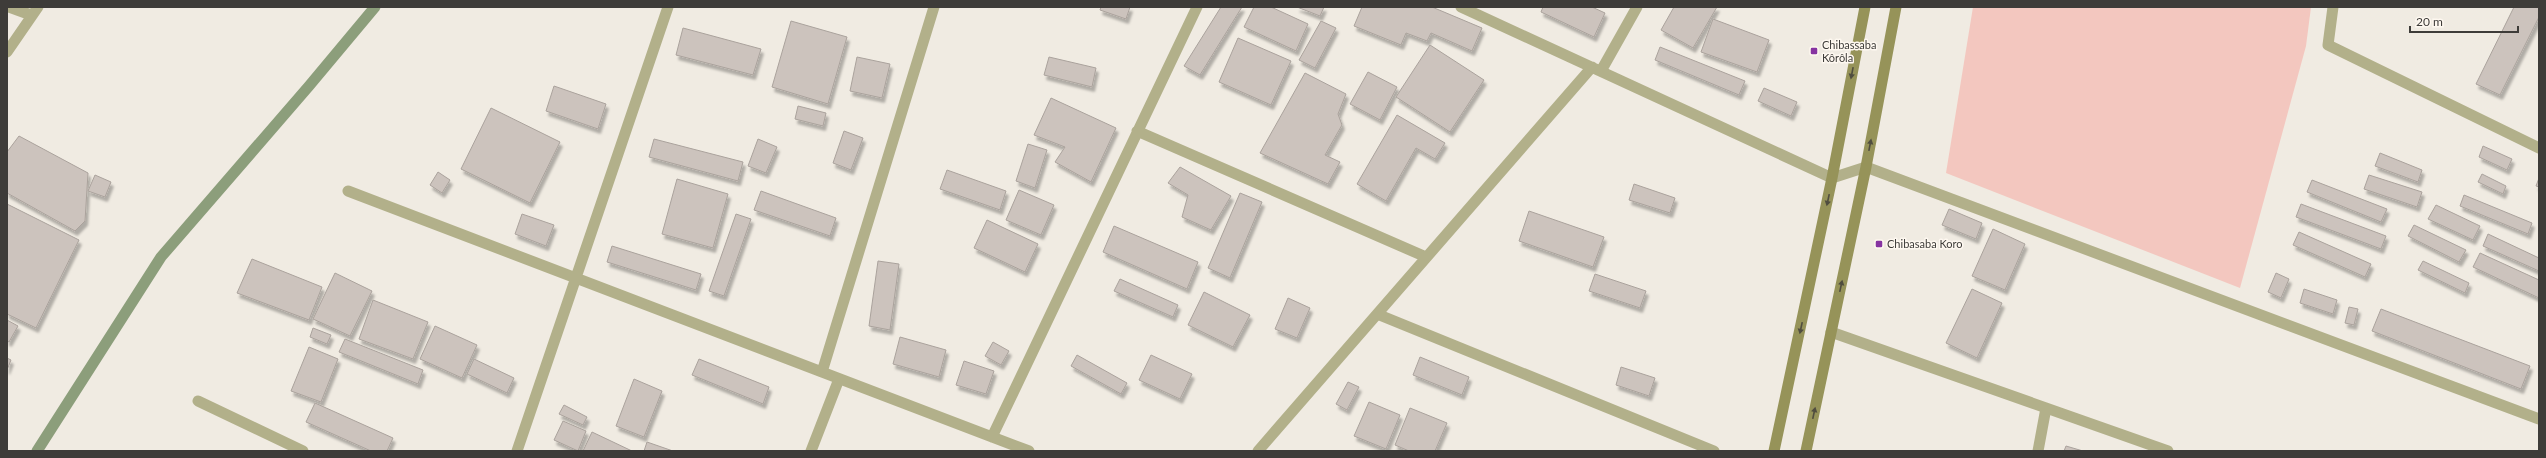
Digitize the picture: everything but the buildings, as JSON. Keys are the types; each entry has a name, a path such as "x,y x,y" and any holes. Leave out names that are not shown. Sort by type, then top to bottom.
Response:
{"main road":[{"path":"1774,451 1832,178 1865,7"},
{"path":"1806,451 1866,167 1896,7"}],"street":[{"path":"7,52 35,11 9,7"},
{"path":"517,451 668,7"},
{"path":"822,372 934,7"},
{"path":"992,437 1197,7"},
{"path":"1461,7 1832,178 1866,167 2539,419"},
{"path":"1258,451 1426,257 1596,69 1637,7"},
{"path":"2333,7 2328,45 2539,148"},
{"path":"1138,131 1426,257"},
{"path":"348,191 1029,451"},
{"path":"1377,314 1714,451"},
{"path":"1831,332 2168,451"},
{"path":"811,451 840,379"},
{"path":"198,401 303,451"},
{"path":"2038,451 2046,408"}],"shaded area":[{"path":"1973,7 2311,7 2306,46 2240,288 1946,173"}],"waterway":[{"path":"37,451 161,257 309,86 375,7"}],"place":[{"name":"Chibassaba Kôrôla","path":"1814,51"},
{"name":"Chibasaba Koro","path":"1879,244"}]}
